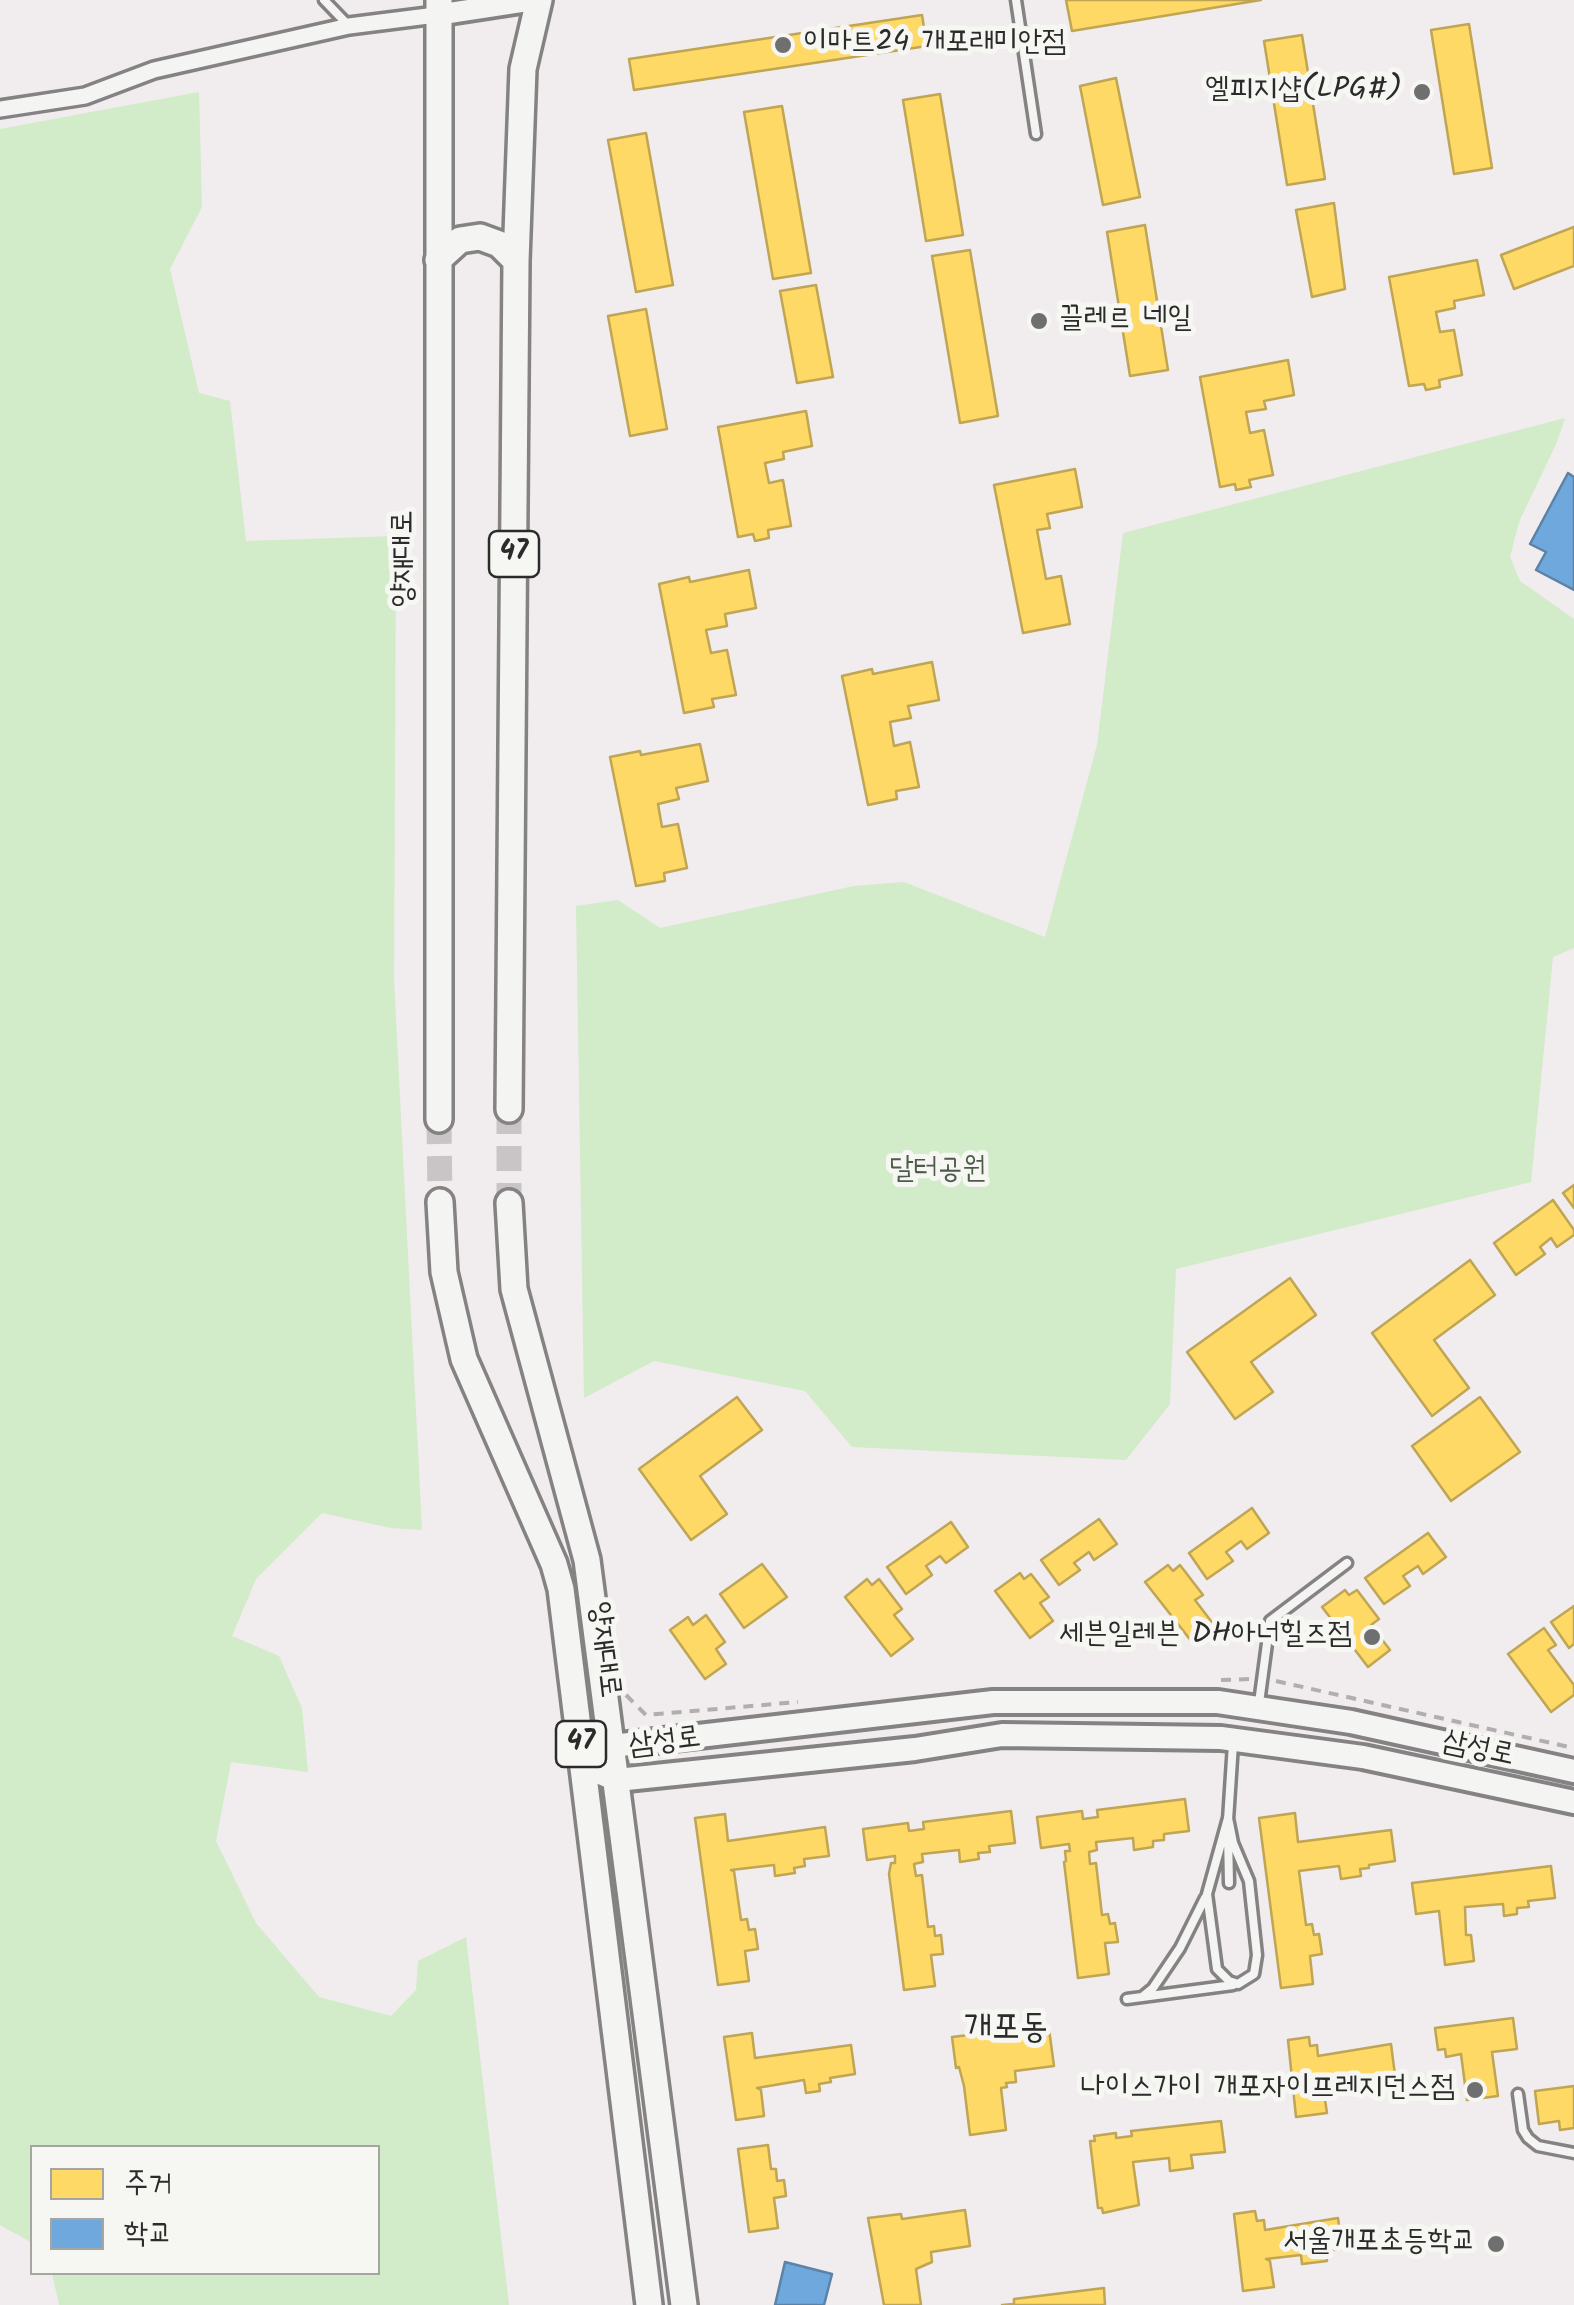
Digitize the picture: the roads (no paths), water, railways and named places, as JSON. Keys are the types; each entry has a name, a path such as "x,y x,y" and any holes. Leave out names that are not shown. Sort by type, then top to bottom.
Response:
{"main road":[{"name":"47","path":"509,1110 516,261 523,68 537,0"},
{"name":"양재대로","path":"438,8 438,1119"},
{"path":"438,260 460,240 480,237 499,244 516,261"},
{"name":"양재대로","path":"440,1202 444,1272 464,1359 554,1564 561,1590 649,2305"},
{"name":"양재대로","path":"509,1203 514,1289 587,1560 684,2305"},
{"name":"삼성로","path":"584,1766 612,1746 993,1702 1218,1702 1352,1722 1574,1771"},
{"name":"삼성로","path":"584,1766 617,1780 915,1749 1002,1735 1233,1740 1363,1757 1574,1802"}],"street":[{"path":"0,109 84,96 154,70 349,26 438,8 537,0"}],"lane":[{"path":"324,0 349,26"},
{"path":"1016,0 1036,134"},
{"path":"1258,1708 1270,1621 1347,1563"},
{"path":"1229,1884 1233,1740"},
{"path":"1142,1997 1153,1988 1180,1948 1207,1894 1228,1818"},
{"path":"1127,1999 1238,1984 1254,1974 1257,1955 1249,1880 1233,1843 1228,1818"},
{"path":"1207,1894 1217,1969 1229,1982 1238,1984"},
{"path":"1518,2094 1528,2138 1538,2146 1574,2153"}],"tunnel":[{"path":"509,1109 509,1203"},
{"path":"439,1119 440,1202"}],"place":[{"name":"이마트24 개포래미안점","path":"783,45"},
{"name":"엘피지샵(LPG#)","path":"1422,92"},
{"name":"끌레르 네일","path":"1039,321"},
{"name":"세븐일레븐 DH아너힐즈점","path":"1372,1637"},
{"name":"나이스가이 개포자이프레지던스점","path":"1475,2090"},
{"name":"서울개포초등학교","path":"1496,2244"}],"district":[{"name":"개포동","path":"1006,2031"}],"park label":[{"name":"달터공원","path":"938,1172"}]}
